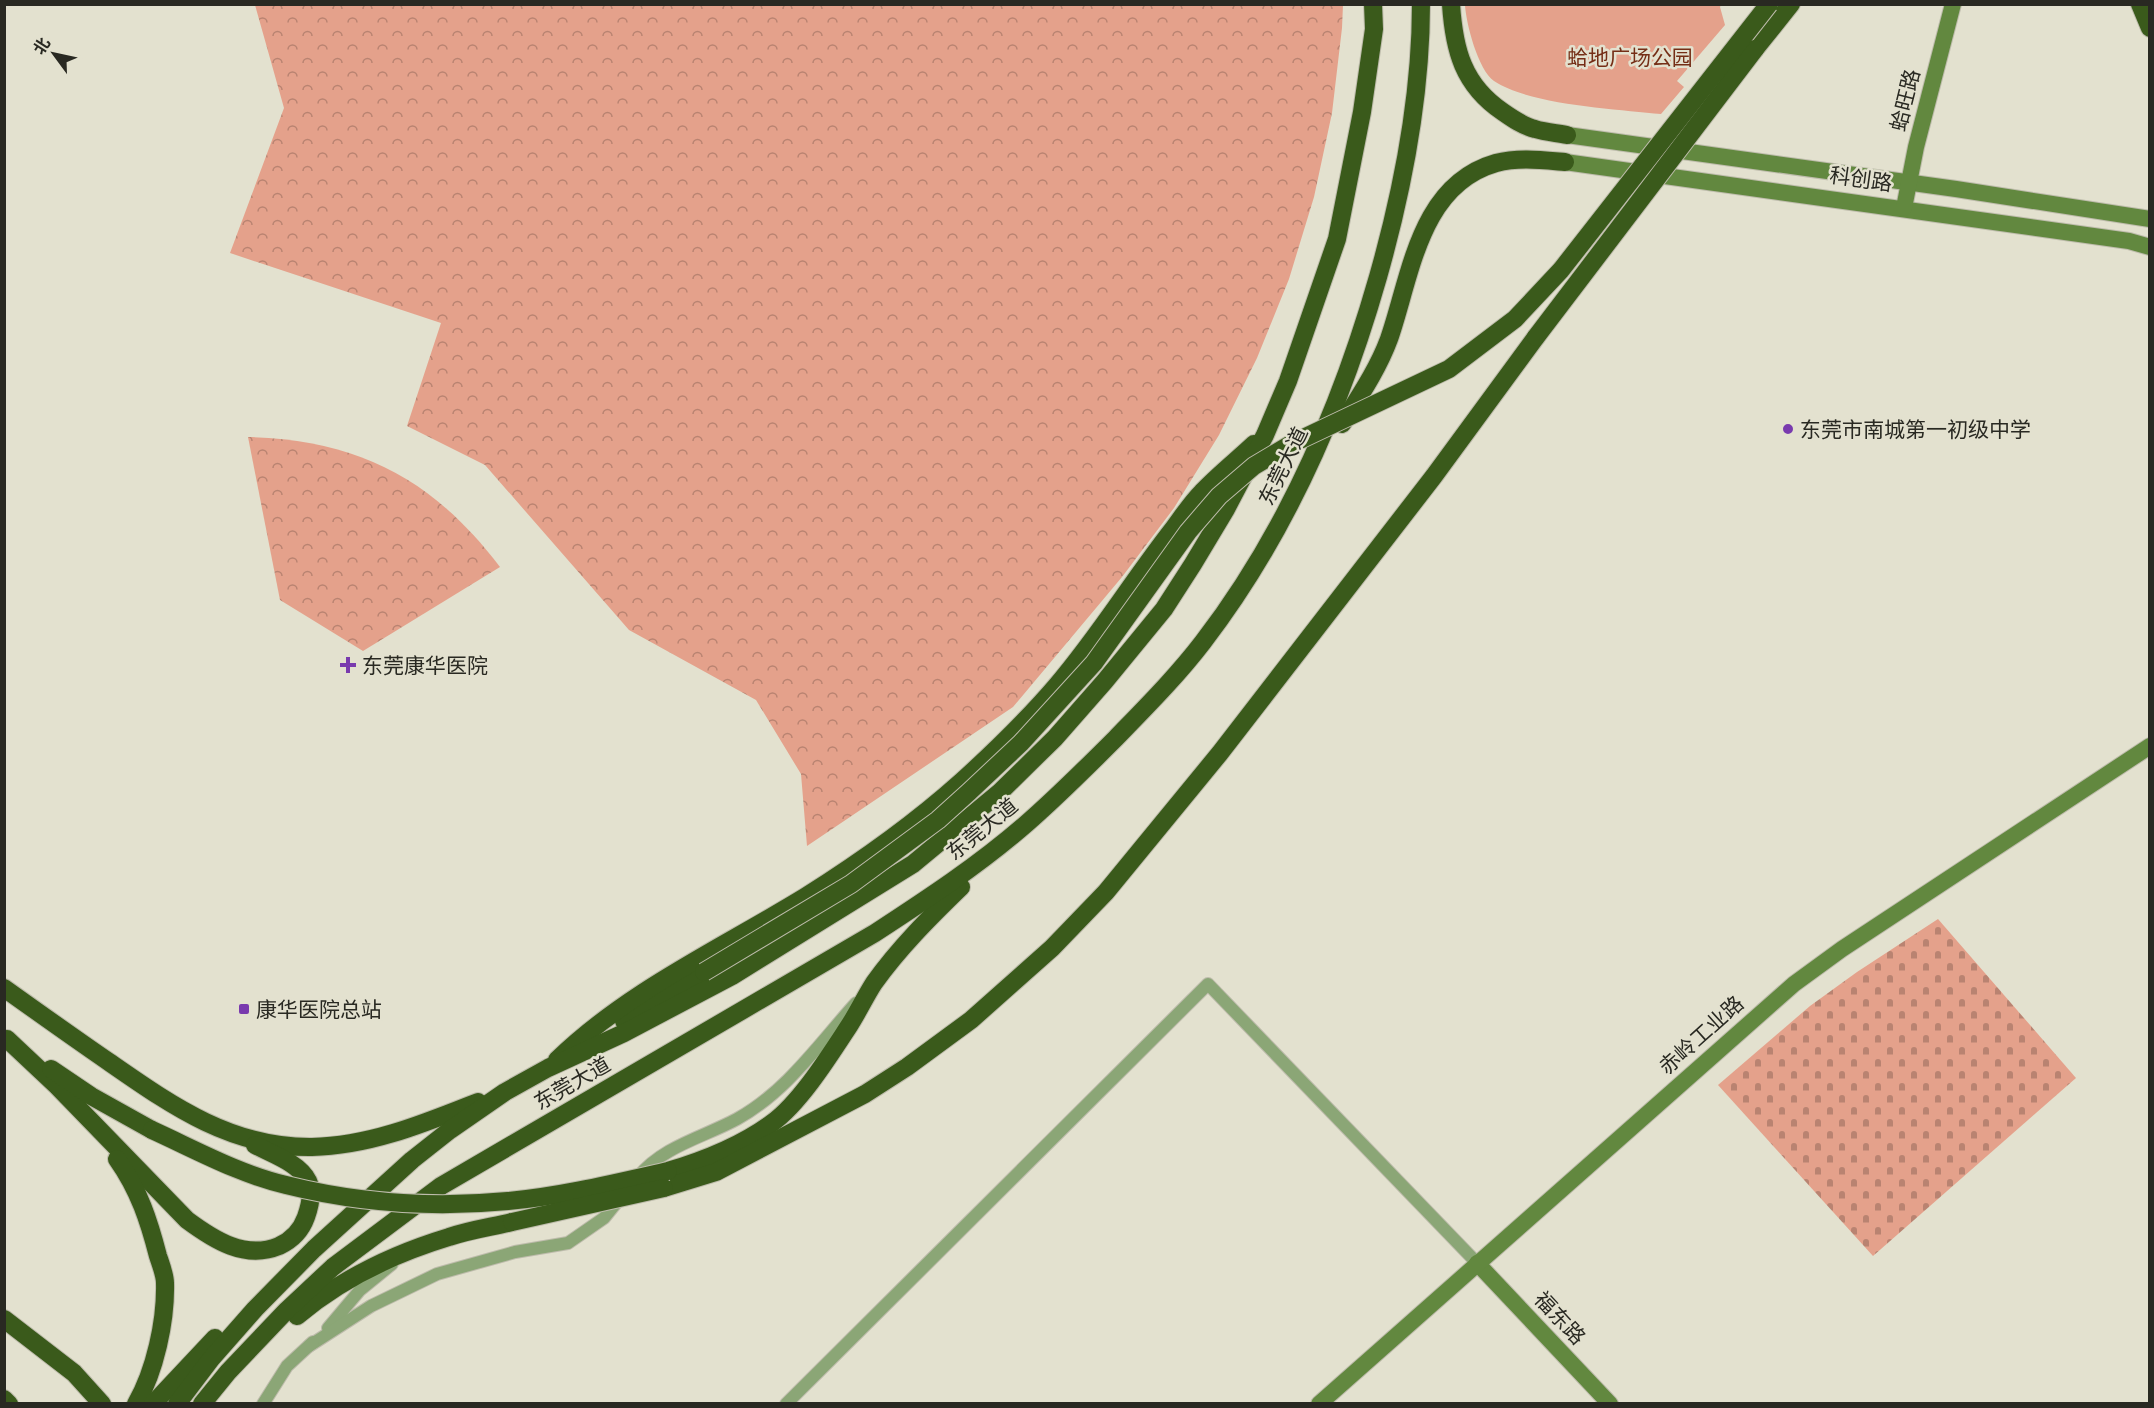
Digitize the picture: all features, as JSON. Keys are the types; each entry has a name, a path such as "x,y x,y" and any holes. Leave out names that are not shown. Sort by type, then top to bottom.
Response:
{"highway":[{"name":"东莞大道","path":"177,1404 211,1359 255,1309 314,1249 412,1160 450,1130 505,1092 548,1068 624,1033 732,976 913,864 1000,792 1055,738 1164,609 1220,519 1265,435 1288,381 1337,239 1362,112 1374,29 1373,4"},
{"name":"东莞大道","path":"202,1404 228,1372 287,1310 333,1267 441,1186 875,933 939,891 1026,824 1142,712 1202,642 1240,588 1272,538 1320,444 1363,332 1386,252 1413,125 1421,4"},
{"path":"1451,4 1455,42 1464,69 1478,91 1494,106 1516,121 1536,129 1567,135"},
{"path":"548,1068 850,884 938,820 1021,743 1094,663 1188,532 1219,496 1254,466 1291,444 1449,369 1515,319 1561,270 1769,4"},
{"path":"6,1038 91,1096 152,1130 226,1165 285,1185 348,1198 448,1203 507,1201 716,1173 865,1094 907,1067 971,1020 1052,948 1106,892 1242,725 1434,476 1536,337 1791,4"},
{"path":"2140,4 2150,28"},
{"path":"1303,479 1329,445 1368,383 1388,342 1420,239 1431,215 1446,195 1470,175 1496,163 1526,159 1565,162"},
{"path":"548,1068 581,1036 612,1012 805,897 852,866 913,821 960,782 1012,733 1057,685 1107,620 1152,555 1201,493 1265,435"},
{"path":"728,1150 774,1123 797,1098 826,1061 875,982 911,938 1026,824"},
{"path":"4,988 165,1101 295,1166 308,1181 311,1199 303,1224 291,1240 271,1249 253,1252 229,1246 208,1236 187,1220 57,1086 6,1038"},
{"path":"4,998 44,1017"},
{"path":"239,1137 311,1147 371,1140 422,1124 529,1079"},
{"path":"93,1123 128,1175 148,1217 165,1282 160,1341 144,1390 136,1404"},
{"path":"228,1372 318,1298 362,1272 409,1251 450,1236 512,1222 666,1179 700,1161 728,1150 805,1127"},
{"path":"153,1404 221,1332 276,1280 314,1249"},
{"path":"4,1319 74,1373 102,1404"},
{"path":"4,1399 9,1404"}],"street":[{"name":"蛤旺路","path":"1899,207 1943,4"},
{"name":"蛤旺路","path":"1903,181 1953,4"},
{"name":"科创路","path":"1567,135 1903,181 2150,219"},
{"name":"科创路","path":"1565,162 1899,207 2129,241 2150,247"},
{"name":"赤岭工业路","path":"1319,1404 1794,984 1842,949 2150,746"},
{"path":"309,1346 371,1306 437,1274 515,1252 568,1243 604,1218 644,1170 680,1145 738,1119 788,1081 875,982"},
{"path":"786,1404 1208,984 1477,1263"},
{"path":"263,1404 287,1366 334,1323 360,1290 409,1251"},
{"name":"福东路","path":"1477,1263 1610,1404"}],"green space":[{"path":"1343,4 1332,113 1314,197 1289,279 1257,358 1219,435 1174,508 1122,577 1013,707 807,846 801,774 756,700 629,630 485,465 407,426 441,323 230,253 284,108 255,5"},
{"name":"蛤地广场公园","path":"1465,5 1721,5 1725,25 1677,81 1684,87 1661,114 1551,101 1529,96 1494,81 1478,57 1470,34"},
{"path":"248,437 325,446 359,456 391,470 420,488 448,510 500,567 363,651 280,600"},
{"path":"1938,919 2076,1078 1873,1256 1718,1085 1810,1006"}],"place":[{"name":"东莞市南城第一初级中学","path":"1788,429"},
{"name":"东莞康华医院","path":"348,665"},
{"name":"康华医院总站","path":"244,1009"}]}
